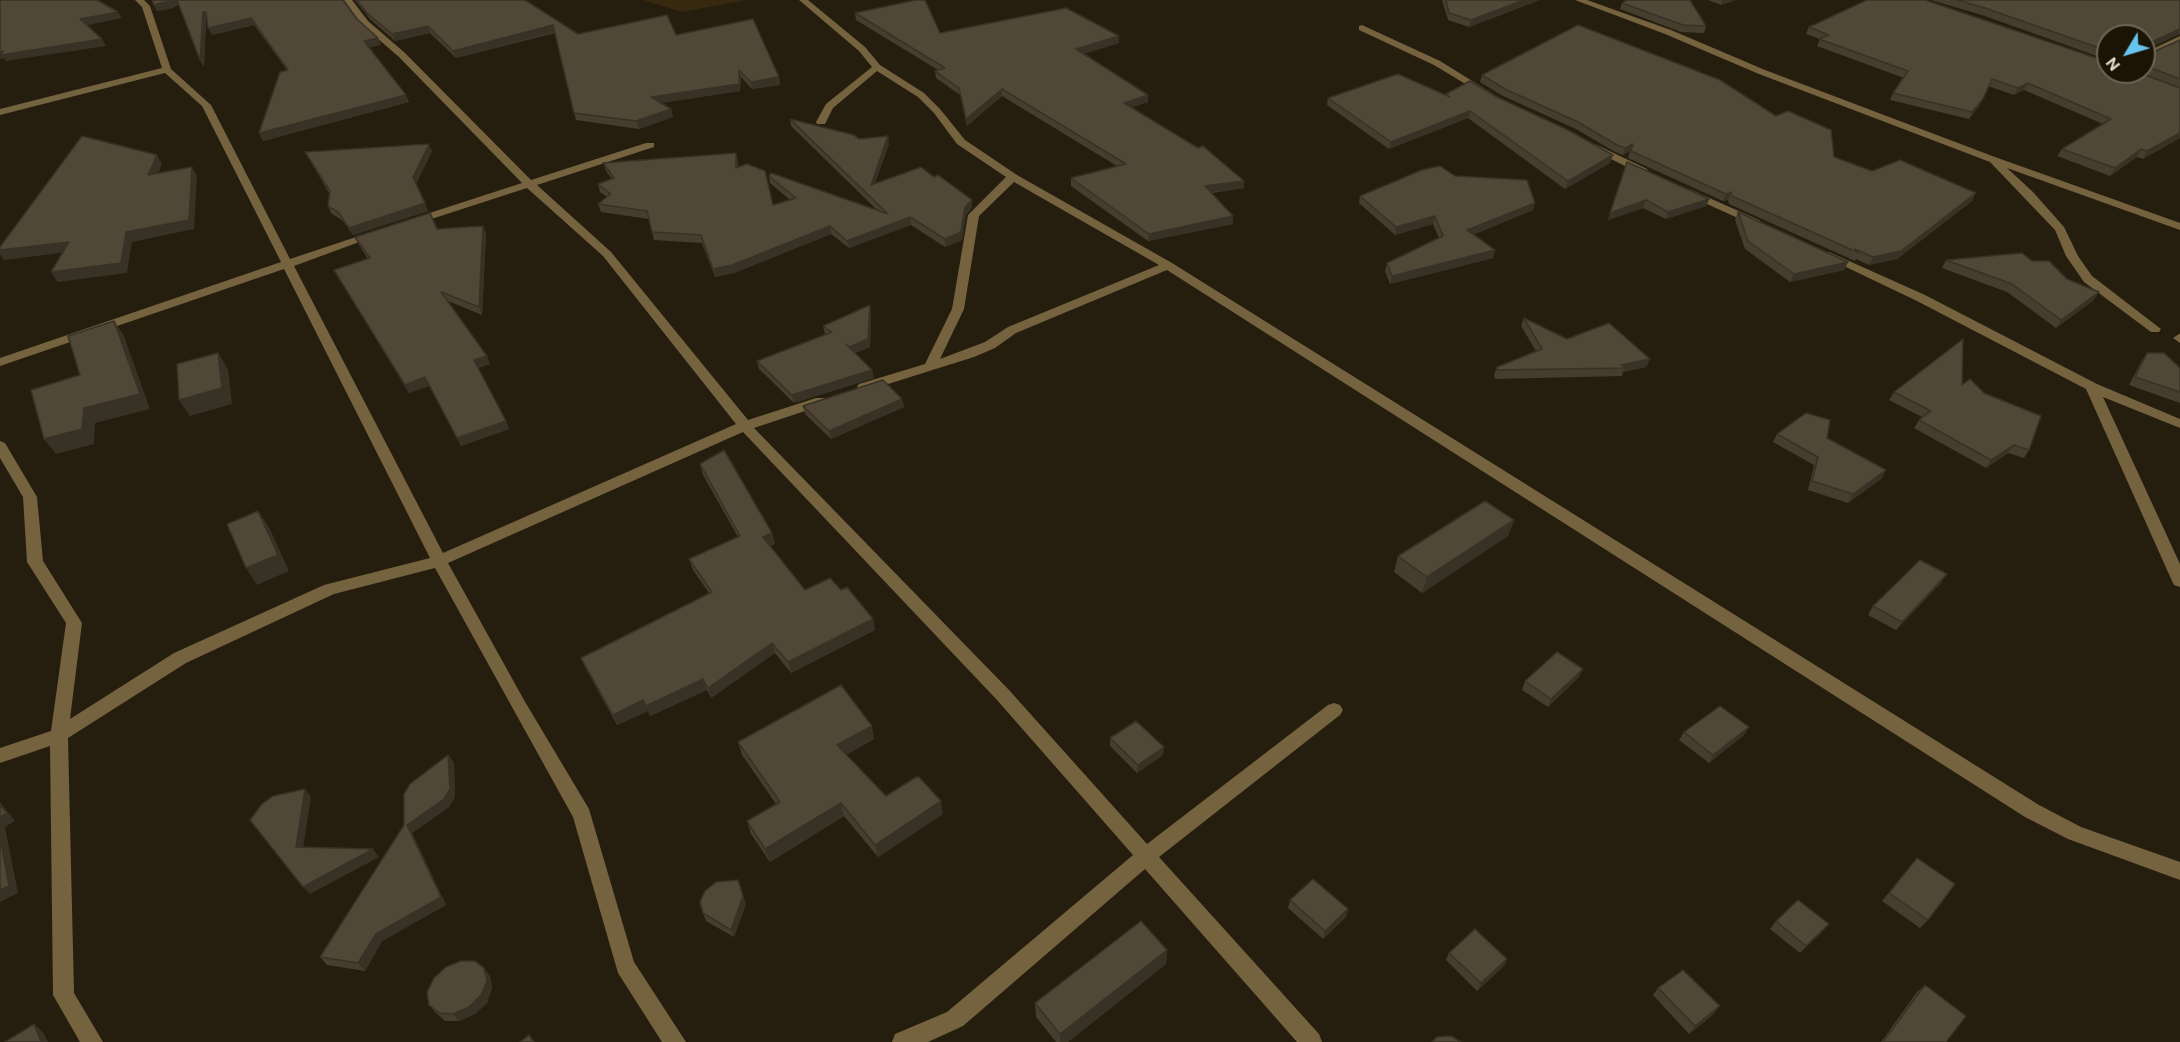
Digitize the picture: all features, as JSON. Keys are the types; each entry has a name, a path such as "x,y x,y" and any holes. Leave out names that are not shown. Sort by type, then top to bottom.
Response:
{"street":[{"path":"139,0 146,6 167,70 206,105 439,561 518,705 582,815 625,966 675,1042"},
{"path":"348,0 365,23 402,56 529,184 607,254 745,426 1003,695 1311,1042"},
{"path":"803,0 862,49 877,67 921,95 937,111 961,142 1013,177 1168,265 2032,811 2075,833 2180,871"},
{"path":"1579,0 1668,32 1762,72 1991,159 2180,227"},
{"path":"1362,28 1437,63 1499,100"},
{"path":"2156,50 2180,39"},
{"path":"822,122 829,106 877,67"},
{"path":"0,112 167,70"},
{"path":"1581,139 1610,156 1652,175"},
{"path":"0,362 288,262 650,145"},
{"path":"1991,159 2029,194 2060,229 2072,256 2088,279 2155,329"},
{"path":"931,365 961,297 974,215 1013,177"},
{"path":"1673,185 1768,227"},
{"path":"1819,251 1921,297 2092,387 2180,424"},
{"path":"854,390 969,354 990,345 1012,330 1168,265"},
{"path":"2092,387 2180,581"},
{"path":"0,756 59,735 180,658 330,589 439,561 745,426 832,397"},
{"path":"0,446 30,497 35,562 74,623 59,735 64,995 92,1042"},
{"path":"903,1042 955,1019 1146,856 1334,710"}],"shaded area":[{"path":"643,0 747,0 682,12"}],"building":[{"path":"0,0 97,0 118,12 80,19 102,39 1,55 3,51 0,51"},
{"path":"152,0 171,0 154,5"},
{"path":"177,0 343,0 357,19 378,38 364,41 406,95 259,133 280,72 288,70 251,18 208,28 206,12 203,12 200,60"},
{"path":"357,0 525,0 578,34 667,15 676,35 753,19 779,77 751,82 739,70 739,84 651,97 671,109 636,121 574,113 553,25 453,51 428,26 392,34 367,13"},
{"path":"925,0 940,33 1066,8 1119,36 1076,49 1148,95 1124,103 1198,148 1203,146 1244,181 1205,186 1233,216 1149,234 1071,178 1126,164 1002,89 966,119 959,88 935,71 945,68 855,13"},
{"path":"1446,0 1524,0 1471,20 1449,13"},
{"path":"1627,0 1690,0 1706,26 1683,25 1622,3"},
{"path":"1867,0 1925,0 2096,58 2096,84 2156,84 2156,79 2180,88 2180,133 2147,151 2141,149 2115,168 2062,149 2111,119 2028,83 2018,88 1992,79 1983,99 1972,112 1893,93 1908,71 1819,39 1829,35 1809,27"},
{"path":"1957,0 2180,0 2180,29 2156,40 2156,24 2096,24 2096,47"},
{"path":"1578,25 1720,80 1776,116 1788,111 1831,130 1834,157 1872,171 1900,160 1976,193 1901,251 1873,257 1855,249 1859,253 1732,196 1731,192 1726,194 1631,151 1633,144 1625,148 1617,145 1578,122 1505,89 1482,75"},
{"path":"2180,40 2180,79 2156,70 2156,51"},
{"path":"1398,74 1450,97 1446,94 1470,81 1497,97 1568,130 1613,155 1568,181 1470,111 1391,142 1328,98"},
{"path":"790,119 854,135 859,139 888,136 871,185 921,167 934,177 938,175 972,200 965,207 961,232 945,239 910,217 847,241 830,226 732,265 713,269 701,235 652,232 647,211 598,204 611,194 598,184 614,178 603,163 736,153 736,168 747,164 765,171 773,205 796,198 769,176 771,173 888,214"},
{"path":"82,136 157,155 148,175 192,167 189,220 126,232 121,263 51,272 69,242 0,250 0,247"},
{"path":"429,144 413,177 425,203 349,228 339,213 328,206 330,191 305,152"},
{"path":"1627,162 1709,199 1668,212 1646,200 1610,213"},
{"path":"1440,166 1455,176 1527,180 1535,203 1467,230 1495,250 1392,276 1387,263 1443,236 1435,216 1396,227 1360,196 1422,170"},
{"path":"1738,212 1848,262 1794,274 1748,241"},
{"path":"430,213 437,229 483,226 479,307 441,292 487,356 474,360 506,421 457,438 425,377 405,385 334,270 370,258 355,237"},
{"path":"2022,253 2032,261 2049,261 2067,279 2099,292 2061,320 2012,284 1946,260"},
{"path":"870,305 868,339 849,347 872,370 792,395 757,361 832,332 823,326"},
{"path":"1524,318 1567,339 1609,323 1650,359 1621,365 1625,368 1497,370 1497,367 1542,349"},
{"path":"114,321 140,394 84,408 82,429 44,439 31,390 80,375 68,336"},
{"path":"1963,339 1962,385 1970,379 1984,393 2041,416 2029,450 2014,445 1991,460 1919,420 1931,411 1894,392"},
{"path":"218,353 222,388 179,400 177,364"},
{"path":"2147,353 2164,353 2180,368 2180,392 2135,377"},
{"path":"883,380 902,399 829,431 803,406"},
{"path":"1806,413 1830,420 1827,438 1886,470 1853,494 1812,481 1818,457 1777,434"},
{"path":"724,450 772,533 763,537 805,590 830,578 841,590 847,587 873,619 788,662 772,643 708,688 703,679 646,706 643,700 613,715 581,658 712,592 689,559 740,536 700,464"},
{"path":"1485,501 1514,520 1427,577 1398,556"},
{"path":"258,511 278,555 246,568 227,524"},
{"path":"1920,560 1947,574 1902,622 1873,606"},
{"path":"1557,652 1583,669 1551,699 1525,681"},
{"path":"841,685 872,726 837,745 886,796 918,776 941,801 875,845 841,803 765,849 747,821 780,802 738,742"},
{"path":"1720,706 1749,727 1713,755 1684,732"},
{"path":"1136,721 1164,747 1138,765 1110,738"},
{"path":"448,755 450,789 444,799 407,825 441,897 376,934 358,963 320,957 404,825 404,794 410,784"},
{"path":"305,789 296,847 373,849 303,887 250,820 262,804 273,796"},
{"path":"0,805 7,813 0,817"},
{"path":"0,838 9,886 0,890"},
{"path":"1917,858 1955,884 1928,920 1889,893"},
{"path":"1313,879 1348,909 1325,931 1290,900"},
{"path":"738,880 743,896 731,930 703,913 700,902 705,891 716,882"},
{"path":"1798,900 1829,924 1806,946 1776,921"},
{"path":"1141,921 1167,950 1060,1034 1035,1003"},
{"path":"1475,929 1507,959 1481,983 1449,953"},
{"path":"461,961 475,961 484,968 487,981 481,995 469,1007 453,1014 439,1013 429,1005 427,992 434,978 446,967"},
{"path":"1683,970 1720,1006 1695,1026 1658,988"},
{"path":"1925,985 1966,1016 1946,1042 1883,1042"},
{"path":"34,1024 41,1042 5,1042"},
{"path":"529,1035 534,1042 520,1042"},
{"path":"1451,1036 1461,1042 1432,1042 1437,1037"}]}
